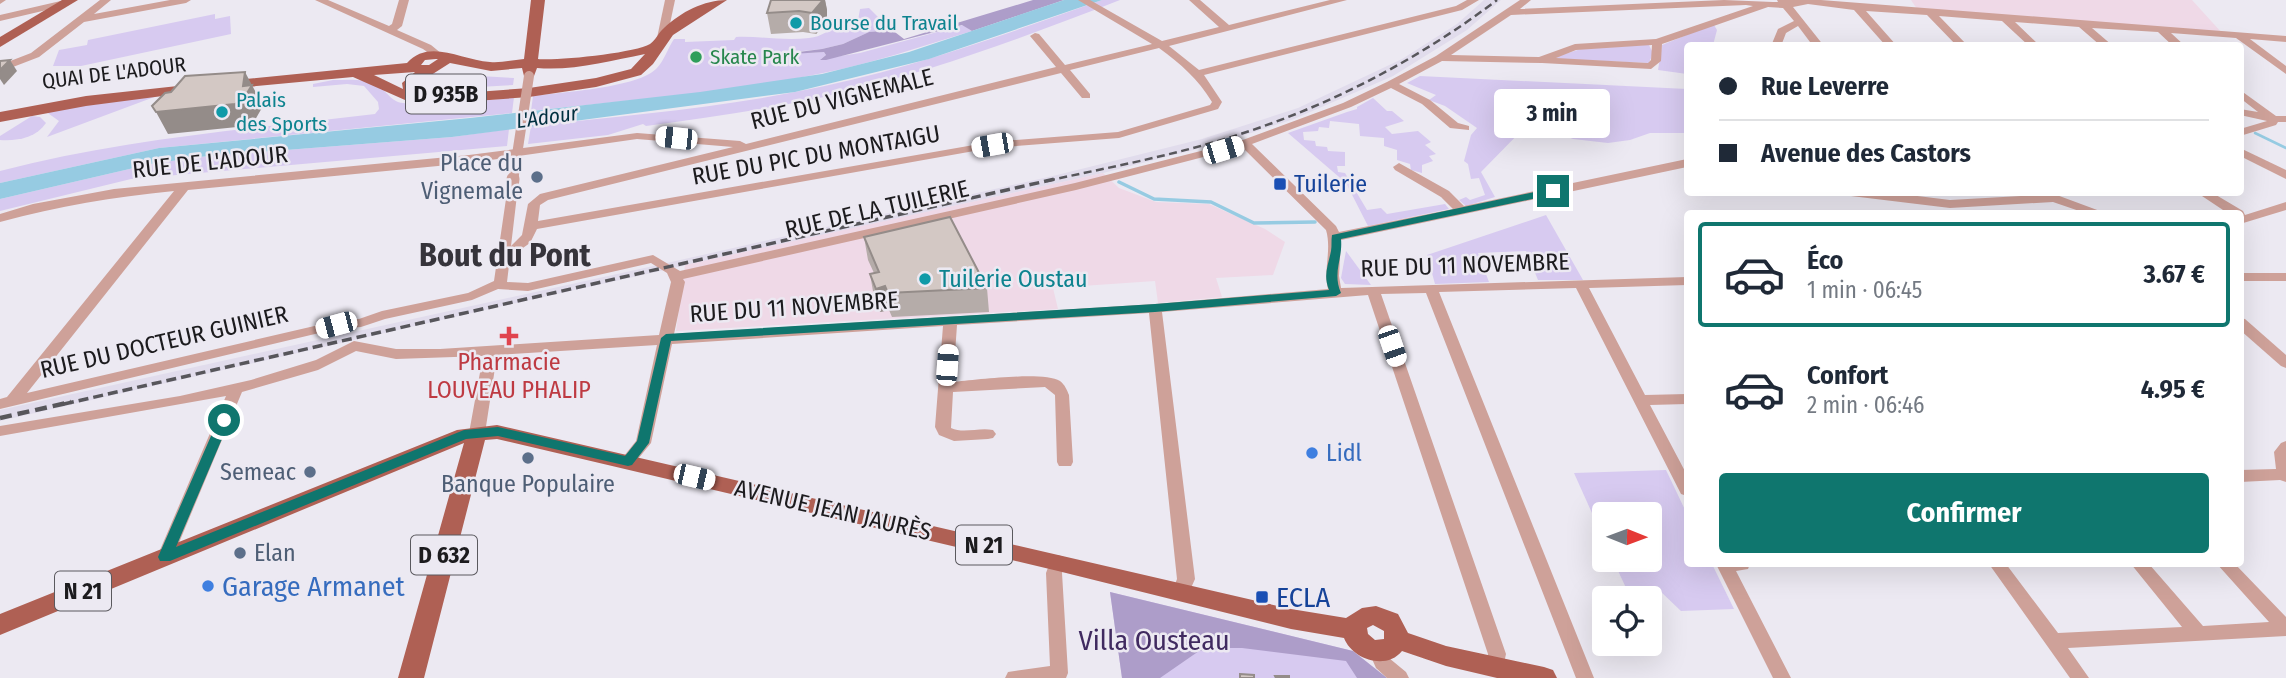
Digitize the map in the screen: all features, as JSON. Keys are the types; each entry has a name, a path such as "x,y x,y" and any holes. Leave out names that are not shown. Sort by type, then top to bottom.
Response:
{"main road":[{"path":"531,74 538,0"},
{"path":"531,74 552,65 613,56 664,36 693,14 720,0"},
{"path":"0,43 57,8"},
{"path":"0,48 57,8"},
{"path":"344,75 371,77 389,85 402,96 421,100 449,100 614,81 645,65 664,36"},
{"path":"613,56 635,59 645,65"},
{"path":"402,96 400,85 423,61"},
{"path":"344,75 423,61 531,74 625,77"},
{"name":"D 935B","path":"423,61 409,83 410,88 429,94 451,93 531,74"},
{"name":"QUAI DE L'ADOUR","path":"0,111 120,90 423,61"},
{"name":"QUAI DE L'ADOUR","path":"0,117 128,95 344,75"},
{"name":"AVENUE JEAN JAURÈS","path":"477,433 498,432 628,461 1291,619 1353,629"},
{"name":"N 21","path":"0,625 379,468 464,435 477,433"},
{"name":"D 632","path":"411,678 477,433"},
{"path":"1388,645 1397,633 1391,622 1378,615 1359,619 1353,629 1360,644 1388,645 1544,678"}],"street":[{"path":"0,69 35,55 106,0"},
{"path":"82,19 187,0"},
{"path":"320,0 388,31 423,61"},
{"path":"388,31 397,26 404,0"},
{"path":"1083,0 1162,44 1195,74 1459,8 1474,0"},
{"path":"1194,0 1226,28"},
{"name":"RUE DU VIGNEMALE","path":"505,254 525,243 534,204 544,197 1342,0"},
{"path":"1524,1 1541,12"},
{"name":"RUE DE LA TUILERIE","path":"677,276 1076,186 1244,143 1347,105 1391,84 1440,58 1524,1"},
{"path":"1785,1 1816,42"},
{"path":"1508,12 1763,4 1785,1 2286,39"},
{"path":"1540,60 1575,47 1657,42 1763,4"},
{"path":"664,36 669,5 693,14"},
{"path":"1857,7 1888,42"},
{"path":"0,19 57,8"},
{"path":"1930,13 1959,42"},
{"path":"2006,19 2031,42"},
{"path":"1778,42 1782,31 1799,22"},
{"path":"2082,24 2103,42"},
{"path":"2161,30 2175,42"},
{"path":"1035,36 1086,96"},
{"path":"2238,36 2286,71"},
{"path":"1440,58 1651,66 1656,61 1657,42"},
{"path":"531,74 511,195 500,284 528,287 648,259 661,261 677,276 643,443 628,461"},
{"name":"RUE DU PIC DU MONTAIGU","path":"531,226 992,145 1119,135 1214,107 1217,102 1211,91 1195,74"},
{"path":"1391,84 1426,102 1454,126 1465,128"},
{"path":"2244,96 2281,120"},
{"path":"2244,113 2281,120"},
{"path":"2244,133 2281,120"},
{"name":"RUE DE L'ADOUR","path":"0,218 33,208 114,193 469,159 504,159 637,136 752,145"},
{"path":"676,138 692,150 690,162"},
{"path":"1244,143 1332,229 1337,250 1331,264 1331,281 1336,293"},
{"path":"2244,153 2286,175"},
{"path":"1336,237 1684,164"},
{"path":"1399,167 1445,194 1462,211"},
{"path":"6,402 185,185"},
{"path":"1884,196 1950,204 2039,196"},
{"path":"1943,196 1957,210"},
{"path":"2053,196 2091,210"},
{"path":"2208,196 2231,210"},
{"path":"2244,215 2286,206"},
{"path":"2244,277 2286,277"},
{"name":"RUE DU 11 NOVEMBRE","path":"354,344 396,354 491,350 1155,308 1373,290 1684,281"},
{"name":"RUE DU DOCTEUR GUINIER","path":"6,402 336,325 361,323 382,315 472,296 500,284"},
{"path":"1581,285 1684,484"},
{"path":"1431,288 1585,678"},
{"path":"1373,290 1497,654 1496,667"},
{"path":"1155,308 1186,579 1181,592"},
{"path":"950,320 944,431 954,436 988,434"},
{"path":"0,431 236,390 345,353 354,344 355,330 361,323"},
{"path":"2244,326 2286,363"},
{"path":"477,433 491,350"},
{"path":"946,387 1042,381 1059,387 1062,395 1065,462"},
{"path":"165,557 236,390"},
{"path":"1642,400 1684,398"},
{"path":"2244,476 2285,475 2282,452 2286,447"},
{"path":"1014,678 1059,676 1054,573 1058,562"},
{"path":"1731,567 1782,678"},
{"path":"1999,567 2080,678"},
{"path":"2142,567 2199,634"},
{"path":"2228,567 2285,629"},
{"path":"2053,641 2285,629"},
{"path":"1388,645 1382,663 1400,678"}],"shaded area":[{"path":"1484,0 1501,0 1467,30 1393,76 1294,119 1217,144 1103,173 0,421 0,410 658,265 1057,175 1202,139 1298,108 1402,59 1457,24"},
{"path":"1911,0 2192,0 2222,33 1917,9"},
{"path":"1103,173 1119,188 1156,202 1209,204 1265,229 1285,242 1273,275 1216,278 1222,297 1158,303 1155,281 1053,288 1058,309 676,331 685,265"}],"green space":[{"path":"1033,0 1064,0 972,31 962,25 826,60 820,60 826,55 824,52 775,55 843,44 869,32 881,31 887,26 904,39"},
{"path":"1102,0 1120,0 1017,39 877,84 744,112 646,126 643,124 608,135 528,144 531,126 729,103 834,84 950,52"},
{"path":"869,8 887,26 881,31 869,32 843,44 822,49 775,54 824,52 826,55 821,59 860,53 963,25 972,31 861,64 787,80 531,111 533,96 617,85 648,75 657,68 674,39 685,39 685,42 734,40 736,37 814,37 840,26 857,26 860,9"},
{"path":"215,14 215,19 230,16 231,34 81,66 53,66 59,50 87,45 88,40"},
{"path":"1711,25 1717,30 1714,42 1684,42 1684,74 1658,70 1662,45"},
{"path":"1649,45 1653,53 1649,63 1555,57 1581,49"},
{"path":"428,73 514,78 513,85 427,90 416,85"},
{"path":"1420,76 1684,89 1684,133 1650,133 1630,140 1608,143 1573,139 1530,122 1481,172 1495,197 1466,206 1459,200 1485,195 1479,178 1471,179 1468,164 1464,161 1471,135 1477,128 1445,106 1429,100 1436,95 1407,83"},
{"path":"333,80 367,81 403,103 430,105 514,97 512,113 159,148 0,183 0,171 46,160 186,136 375,114 379,109 378,102 364,86 347,84 313,87 313,84"},
{"path":"157,96 47,137 59,121 45,111"},
{"path":"1373,98 1404,121 1385,127 1392,134 1418,131 1431,142 1425,145 1436,154 1429,156 1433,161 1422,165 1422,173 1411,170 1410,164 1397,160 1397,150 1384,146 1384,138 1360,136 1359,124 1330,121 1329,128 1319,127 1318,131 1303,132 1304,140 1315,141 1316,146 1327,147 1328,151 1345,152 1345,166 1337,166 1338,172 1345,173 1367,210 1381,208 1387,214 1445,204 1449,209 1368,226 1346,183 1288,133 1357,109"},
{"path":"32,116 40,117 46,123 37,132 20,139 0,140 0,136"},
{"path":"509,129 507,146 131,179 0,211 0,199 151,164 198,157 452,137"},
{"path":"1546,215 1583,280 1538,280 1526,251 1478,253 1489,282 1435,284 1427,255"},
{"path":"1346,251 1371,285 1345,284 1341,278"},
{"path":"1666,470 1684,508 1684,567 1713,567 1734,609 1681,611 1662,593 1662,586 1625,586 1619,572 1662,572 1662,502 1592,502 1592,513 1574,473"},
{"name":"Villa Ousteau","path":"1110,592 1353,651 1387,678 1122,678"},
{"name":"Villa Ousteau","path":"1110,592 1353,651 1387,678 1357,678 1346,661 1242,648 1219,648 1199,651 1160,678 1122,678"}],"water":[{"name":"L'Adour","path":"1064,0 1102,0 929,59 795,92 452,137 198,157 151,164 0,199 0,183 159,148 470,118 700,92 822,74 909,52"}],"building":[{"path":"771,0 823,0 812,13 767,13"},
{"path":"10,60 0,70 0,61"},
{"path":"245,72 243,86 252,85 244,98 235,104 156,112 152,106 165,93 171,92 185,76"},
{"path":"950,217 987,288 888,293 885,286 876,289 870,274 879,272 864,237"},
{"path":"1240,674 1254,675 1254,678 1240,678"}],"waterway":[{"path":"2255,133 2286,148"},
{"path":"1119,182 1154,199 1211,202 1254,223 1315,222"}],"railway":[{"path":"1047,181 1193,148 1314,107 1390,70 1497,0"},
{"path":"64,404 1055,179"},
{"path":"0,418 71,402"}],"place":[{"name":"Bourse du Travail","path":"796,23"},
{"name":"Skate Park","path":"696,57"},
{"name":"Palais des Sports","path":"222,112"},
{"name":"Place du Vignemale","path":"537,177"},
{"name":"Tuilerie","path":"1280,184"},
{"name":"Tuilerie Oustau","path":"925,279"},
{"name":"Pharmacie LOUVEAU PHALIP","path":"509,336"},
{"name":"Lidl","path":"1312,453"},
{"name":"Banque Populaire","path":"528,458"},
{"name":"Semeac","path":"310,472"},
{"name":"Elan","path":"240,553"},
{"name":"Garage Armanet","path":"208,586"},
{"name":"ECLA","path":"1262,597"}],"district":[{"name":"Bout du Pont","path":"505,255"}],"route":[{"path":"224,420 165,557 464,435 498,432 628,461 643,443 666,338 1155,308 1336,293 1331,281 1331,264 1338,243 1336,237 1553,191"}]}
